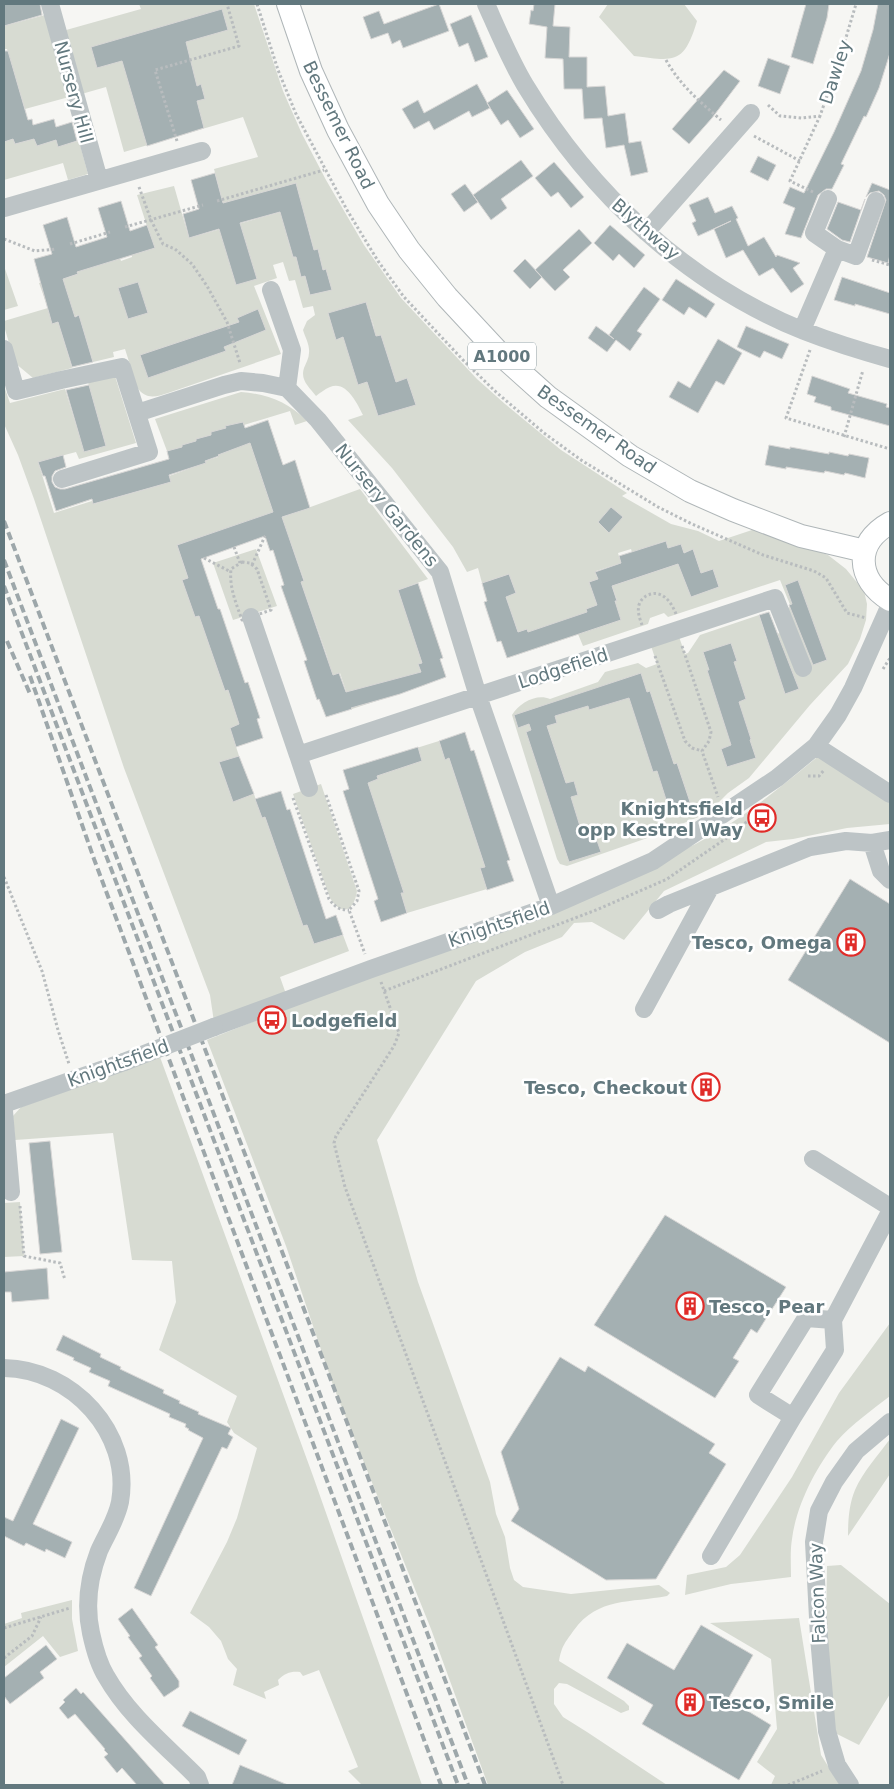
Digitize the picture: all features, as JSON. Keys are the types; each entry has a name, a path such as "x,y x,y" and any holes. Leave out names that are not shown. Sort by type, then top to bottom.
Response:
{"main road":[{"name":"Bessemer Road","path":"288,4 311,71 338,130 378,204 409,250 447,297 500,354 548,397 630,456 690,491 801,536 865,551"},
{"path":"890,522 880,528 870,539 863,563 870,582 879,593 890,600"}],"street":[{"name":"Nursery Hill","path":"50,4 98,180"},
{"name":"Blythway","path":"486,4 501,39 525,84 551,126 591,178 646,232 669,252 719,287 758,310 809,333 890,359"},
{"path":"646,232 757,106"},
{"path":"4,208 202,151"},
{"path":"828,199 814,233 837,249 856,256 876,201"},
{"path":"809,333 837,249"},
{"path":"137,413 241,381 287,388 292,350 271,290"},
{"path":"4,349 16,392 122,367 149,452 62,479"},
{"name":"Nursery Gardens","path":"287,388 318,420 440,572 478,696"},
{"name":"Lodgefield","path":"298,755 775,598 803,668"},
{"name":"Knightsfield","path":"4,1104 124,1062 374,968 551,906 653,861 777,778 816,746 838,716 853,688 890,605"},
{"path":"251,617 309,788"},
{"path":"478,696 551,906"},
{"path":"816,746 890,794"},
{"path":"658,910 810,847 846,841 872,843 890,840"},
{"path":"872,843 881,871 890,880"},
{"path":"644,1009 710,888"},
{"path":"4,1111 11,1192"},
{"path":"813,1159 890,1207"},
{"path":"711,1556 835,1350 833,1320 890,1212"},
{"path":"793,1417 758,1395 806,1318 833,1320"},
{"path":"4,1368 16,1368 35,1372 54,1379 72,1390 87,1403 101,1420 112,1441 119,1461 121,1480 120,1500 117,1517 100,1551 90,1577 88,1603 90,1630 95,1650 105,1674 115,1690 141,1721 197,1777 200,1785"},
{"name":"Falcon Way","path":"850,1785 837,1764 827,1731 819,1637 814,1542 819,1511 834,1482 856,1451 890,1422"}],"path":[{"path":"182,156 155,70 239,46 227,4"},
{"name":"Dawley","path":"757,106 780,116 802,118 820,116 856,4"},
{"path":"666,60 675,76 688,92 737,130 800,161"},
{"path":"820,116 790,181 828,199"},
{"path":"133,170 151,220 163,244 175,249 192,264 208,286 227,322 240,360 241,381"},
{"path":"218,201 324,170"},
{"path":"125,227 203,205"},
{"path":"70,244 110,232"},
{"path":"4,239 35,251 56,249"},
{"path":"809,333 786,418 890,449"},
{"path":"844,436 868,353"},
{"path":"252,565 266,536"},
{"path":"234,547 240,563"},
{"path":"204,558 231,572"},
{"path":"242,562 252,565 257,569 271,610 242,620 230,584 231,569 242,562"},
{"path":"650,594 662,595 668,599 674,608 678,630 711,732 709,741 702,750 692,748 685,741 638,614 639,604 643,598 650,594"},
{"path":"702,750 724,814"},
{"path":"322,783 359,891 357,901 349,910 334,907 329,900 292,793 322,783"},
{"path":"4,877 42,971 58,1030 74,1078"},
{"path":"349,910 400,1033 394,1046 336,1136 334,1143 345,1187 563,1785"},
{"path":"11,1192 20,1202 24,1256 60,1263 65,1280"},
{"path":"4,1628 88,1603"},
{"path":"4,1658 32,1636 41,1617"},
{"path":"788,1785 837,1764"}],"shaded area":[{"path":"139,4 254,4 283,91 302,134 364,245 401,298 477,379 561,450 627,493 622,496 671,524 698,531 719,541 755,529 828,555 846,569 864,591 867,604 866,620 860,639 848,664 810,705 749,778 728,793 708,813 653,836 567,866 560,864 512,715 529,700 540,697 550,699 598,682 605,672 638,663 646,668 657,664 649,640 677,631 685,654 688,653 700,635 759,615 766,637 780,633 773,611 791,607 780,580 668,617 664,613 650,618 648,624 583,646 578,634 534,649 527,629 518,632 506,597 516,593 509,574 482,583 478,568 467,572 453,547 392,468 348,420 363,415 350,394 341,387 336,386 328,388 316,396 306,383 303,372 309,350 303,330 307,321 315,315 313,306 303,308 295,280 289,281 283,262 273,265 277,278 254,286 281,354 164,394 147,396 137,387 125,349 113,352 114,357 93,362 79,315 52,323 58,322 72,368 33,378 15,363 4,321 48,308 39,283 66,275 67,278 78,274 77,271 120,258 121,261 132,257 132,255 154,248 137,195 174,186 189,238 302,206 296,183 219,205 221,195 214,169 258,157 243,117 124,152 106,87 78,95 59,32 141,9","holes":["309,230 314,250 318,249 323,270 326,270 332,290 310,295 305,276 301,277 296,257 293,257 287,237","366,302 374,327 373,337 381,335 396,382 407,379 415,405 378,416 367,382 343,337 336,339 328,314","665,541 668,548 683,553 693,549 701,573 719,587 691,597 678,564 612,586 617,600 593,629 586,609 597,605 589,582 598,579 596,571 621,563 618,553 631,549 634,559 658,551 656,544"]},
{"path":"608,4 684,4 697,21 687,46 676,57 659,59 634,56 599,17"},
{"path":"45,15 69,97 25,109 7,49 4,49 4,26"},
{"path":"13,139 15,144 34,139 37,146 56,140 58,146 79,141 88,174 68,180 63,163 4,180 4,142"},
{"path":"4,266 18,306 4,310"},
{"path":"115,376 136,443 79,459 76,452 38,462 54,513 92,501 94,504 171,482 169,476 205,463 205,461 234,449 234,447 250,442 279,503 283,517 360,489 428,579 398,590 422,663 418,664 425,685 352,709 340,673 331,676 327,656 301,582 304,580 277,511 177,545 188,578 182,580 195,617 199,616 225,691 228,690 239,724 230,728 239,756 219,763 233,801 254,794 262,818 265,817 303,926 307,925 314,943 343,935 349,951 280,977 286,994 214,1022 210,995 124,768 34,499 4,424 4,386 10,403 65,389 84,451 106,446 88,382"},
{"path":"241,392 277,400 300,414 307,421 295,425 290,411 244,425 243,422 226,426 226,428 211,435 167,451 155,419"},
{"path":"256,549 277,606 233,620 213,563"},
{"path":"439,741 445,759 449,758 485,867 480,869 487,889 407,913 368,783 372,762"},
{"path":"821,754 890,802 890,824 847,828 793,839 766,842 664,891 624,940 592,922 574,923 562,937 525,952 476,981 377,1140 418,1282 490,1482 496,1514 505,1537 514,1580 523,1587 571,1594 659,1585 670,1593 667,1596 616,1603 594,1612 583,1619 561,1651 559,1661 624,1701 629,1706 629,1710 621,1713 567,1684 559,1683 554,1689 554,1704 563,1717 667,1785 488,1785 431,1629 334,1388 286,1246 207,1040 685,849 739,818"},
{"path":"321,784 357,891 353,903 347,909 339,908 330,898 293,794"},
{"path":"160,1057 313,1476 422,1785 362,1785 348,1771 358,1767 319,1670 303,1676 300,1672 286,1674 278,1680 279,1685 264,1692 266,1699 233,1685 237,1669 228,1659 221,1641 209,1627 190,1613 227,1542 237,1518 257,1448 234,1433 227,1422 237,1396 159,1350 176,1302 172,1261 132,1260 113,1133 15,1140 13,1116 21,1107"},
{"path":"20,1202 24,1256 4,1257 4,1203"},
{"path":"890,1323 890,1396 862,1417 837,1441 808,1487 794,1526 791,1548 791,1577 731,1584 685,1595 687,1575 726,1567 740,1555 792,1477 839,1393"},
{"path":"890,1439 890,1474 848,1536 849,1513 855,1490 866,1470"},
{"path":"841,1565 890,1604 890,1694 859,1745 835,1733 826,1630 827,1566"},
{"path":"72,1600 72,1619 78,1651 60,1657 43,1636 4,1667 4,1624 22,1618 21,1613"},
{"path":"799,1618 821,1755 840,1785 771,1785 775,1776 757,1762 777,1729 771,1659 710,1623"}],"building":[{"path":"4,4 40,4 42,15 4,26"},
{"path":"439,4 449,31 403,48 400,40 392,44 388,33 371,39 363,17 379,11 384,24"},
{"path":"534,4 555,4 553,26 570,27 569,57 587,57 587,87 605,86 608,116 625,113 629,143 641,141 648,172 631,176 624,145 606,148 602,118 584,119 582,89 564,89 563,59 545,58 547,27 529,24"},
{"path":"806,4 829,4 827,18 813,64 791,57"},
{"path":"878,4 890,4 890,53 879,88 841,164 844,165 832,189 826,189 818,195 801,238 785,234 795,208 783,203 790,187 804,193 834,132 861,71 873,30"},
{"path":"222,9 228,30 186,42 197,86 201,84 205,99 197,101 204,128 147,146 122,61 97,68 91,47"},
{"path":"471,15 488,57 475,62 468,43 459,47 450,24"},
{"path":"4,51 8,51 28,120 32,119 33,125 54,119 56,127 72,122 77,141 58,147 56,140 37,146 34,139 15,144 13,139 4,142"},
{"path":"768,58 790,66 780,94 758,86"},
{"path":"724,70 740,81 712,118 689,144 672,129"},
{"path":"477,84 490,108 472,117 469,111 434,130 429,121 414,129 402,109 418,100 424,113"},
{"path":"507,90 534,129 520,138 508,120 501,125 487,103"},
{"path":"758,156 776,165 768,181 750,172"},
{"path":"521,160 533,176 501,199 507,208 491,220 473,195"},
{"path":"554,162 584,197 571,208 558,192 551,197 535,178"},
{"path":"215,173 223,203 296,183 314,250 318,249 323,270 326,269 332,290 310,295 305,276 301,277 296,257 293,257 280,212 240,223 257,279 236,285 219,229 189,238 183,214 199,209 191,180"},
{"path":"872,183 890,190 890,255 888,263 867,257 886,200 879,191 870,193 866,197"},
{"path":"465,184 478,202 464,212 451,194"},
{"path":"708,197 715,213 732,206 748,246 764,237 776,257 777,255 800,263 793,268 804,284 791,293 773,268 759,276 743,250 726,258 714,229 731,221 698,236 692,223 696,221 689,205"},
{"path":"865,199 850,242 842,240 827,229 838,202 861,210"},
{"path":"121,201 130,231 147,225 155,248 77,272 78,274 63,279 75,317 79,315 93,362 72,367 58,322 52,324 34,259 52,254 43,225 67,217 76,247 107,237 98,208"},
{"path":"610,225 645,255 634,268 619,254 613,261 594,243"},
{"path":"579,229 592,243 563,270 570,277 555,291 535,270"},
{"path":"525,259 542,277 530,289 513,271"},
{"path":"842,277 890,293 890,314 834,300"},
{"path":"676,279 715,304 706,318 689,307 684,315 662,300"},
{"path":"138,282 148,313 128,319 118,288"},
{"path":"644,287 660,299 637,331 642,334 630,351 616,340 607,352 588,338 596,326 614,339 609,335"},
{"path":"366,302 376,336 381,335 396,382 407,378 416,405 378,416 367,382 358,385 343,337 336,340 328,313"},
{"path":"258,309 266,330 224,347 226,351 148,378 140,355 239,322 237,318"},
{"path":"746,326 789,344 782,359 764,351 760,358 737,347"},
{"path":"718,339 742,353 724,385 716,381 698,413 669,397 678,381 690,388"},
{"path":"812,376 850,389 848,393 887,404 886,407 890,408 890,426 831,410 831,407 814,402 816,397 807,394"},
{"path":"89,385 106,446 84,452 66,390"},
{"path":"268,420 283,465 295,460 310,508 282,517 304,581 301,582 333,675 339,673 346,692 421,672 418,664 422,663 398,590 418,583 443,658 440,659 446,677 400,694 326,717 319,699 317,700 304,661 307,660 281,586 284,585 273,550 270,551 265,536 201,559 245,683 248,682 260,718 257,719 263,738 236,747 230,728 239,724 228,690 225,691 199,616 195,617 182,580 188,578 177,545 273,512 250,443 218,455 205,461 206,463 169,475 171,482 93,504 92,499 56,511 45,476 43,476 38,462 63,455 66,467 55,471 52,476 52,482 55,487 65,489 169,459 167,451 211,435 211,432 226,428 225,426 243,422 245,428"},
{"path":"769,445 869,458 865,478 845,473 844,475 825,471 824,473 765,465"},
{"path":"611,507 623,517 609,533 598,522"},
{"path":"666,541 668,548 681,544 684,553 693,549 701,573 713,569 719,587 691,597 678,564 612,586 621,620 507,658 501,641 497,642 484,602 487,601 482,583 509,574 516,593 506,597 518,632 527,629 528,632 587,612 586,609 597,605 589,582 598,579 595,572 621,563 619,556"},
{"path":"798,580 827,660 813,665 789,605 792,604 785,585"},
{"path":"769,612 799,689 785,694 759,615"},
{"path":"731,643 737,661 734,662 746,699 739,702 756,758 727,767 721,749 731,745 703,652"},
{"path":"641,673 647,692 650,691 674,764 677,763 690,802 669,809 657,771 653,772 629,698 589,710 588,706 555,716 557,723 547,726 566,783 574,781 578,795 571,797 583,836 594,832 601,852 569,862 526,732 531,730 529,724 518,728 514,715"},
{"path":"465,732 471,751 474,750 510,860 507,861 514,881 487,890 480,868 485,867 449,758 445,760 439,741"},
{"path":"418,747 422,761 377,776 378,779 368,783 404,893 401,893 407,913 381,922 374,901 378,899 343,791 349,789 343,770"},
{"path":"239,756 254,794 233,802 219,762"},
{"path":"281,791 287,810 290,809 326,919 336,915 343,935 314,944 307,925 303,926 265,817 262,818 255,799"},
{"name":"Tesco, Omega","path":"850,879 890,904 890,1043 788,980"},
{"path":"50,1141 62,1252 40,1254 29,1143"},
{"name":"Tesco, Pear","path":"665,1215 786,1287 757,1333 751,1329 733,1358 739,1361 715,1398 594,1325"},
{"path":"47,1268 49,1299 12,1302 11,1292 4,1292 4,1272"},
{"path":"63,1335 101,1354 100,1357 121,1367 120,1369 164,1390 163,1393 199,1412 198,1414 231,1428 228,1434 233,1437 227,1449 222,1447 151,1596 134,1588 203,1438 188,1430 185,1427 186,1424 169,1417 170,1414 108,1386 110,1381 89,1372 91,1368 56,1350"},
{"path":"560,1357 585,1372 588,1366 715,1444 709,1453 726,1464 656,1579 606,1580 511,1521 519,1509 501,1452"},
{"path":"61,1419 79,1428 33,1524 72,1542 65,1558 46,1549 45,1552 26,1543 24,1546 4,1536 4,1517 13,1521"},
{"path":"132,1608 158,1645 155,1647 179,1681 179,1687 164,1697 150,1678 152,1676 139,1658 142,1656 118,1619"},
{"name":"Tesco, Smile","path":"701,1625 753,1655 728,1699 771,1725 739,1780 642,1724 653,1705 607,1678 627,1643 674,1670"},
{"path":"46,1645 57,1659 40,1672 44,1678 10,1704 4,1696 4,1678"},
{"path":"76,1688 81,1694 83,1692 165,1785 137,1785 122,1768 117,1773 104,1757 108,1754 105,1749 75,1714 68,1719 59,1708 65,1702 63,1700"},
{"path":"190,1711 247,1740 239,1755 182,1726"},
{"path":"240,1765 288,1785 232,1785"}],"railway":[{"path":"4,521 485,1785"},
{"path":"4,560 468,1785"},
{"path":"4,586 458,1785"},
{"path":"7,641 31,696"},
{"path":"30,676 94,859 441,1785"}],"place":[{"name":"Knightsfield opp Kestrel Way","path":"762,818"},
{"name":"Tesco, Omega","path":"851,942"},
{"name":"Lodgefield","path":"272,1020"},
{"name":"Tesco, Checkout","path":"706,1087"},
{"name":"Tesco, Pear","path":"690,1306"},
{"name":"Tesco, Smile","path":"690,1702"}]}
